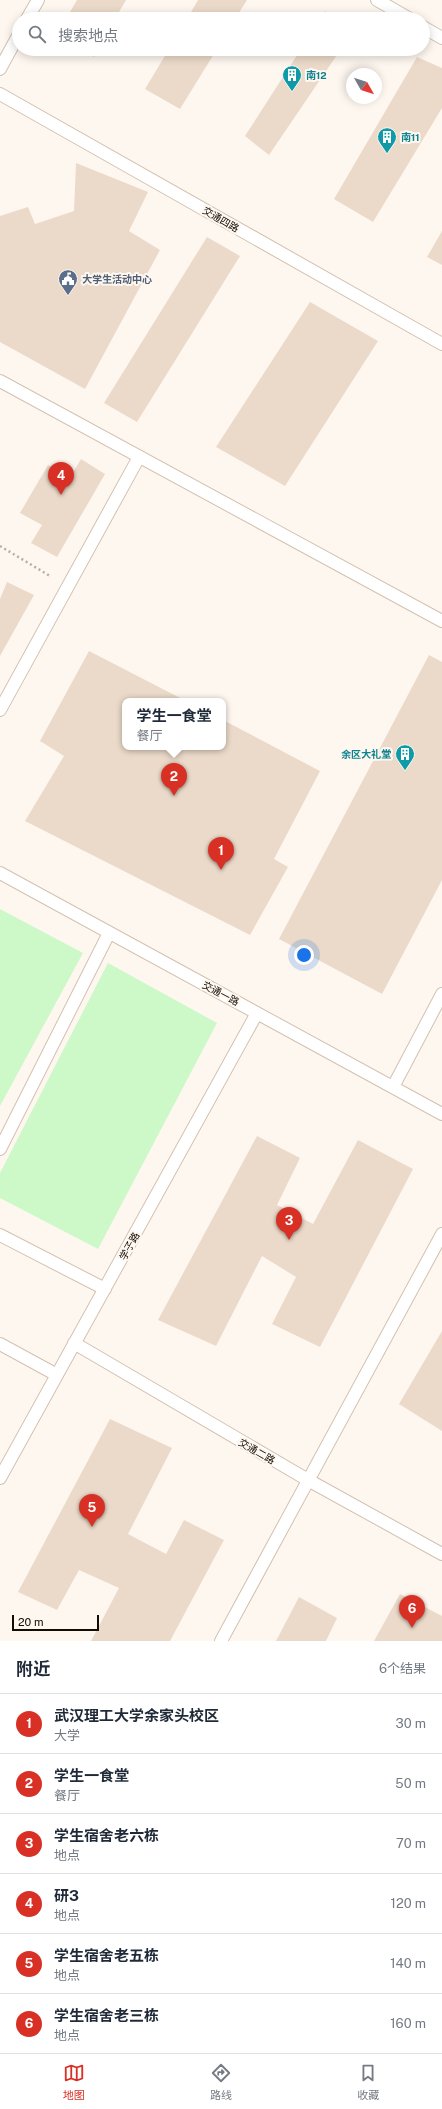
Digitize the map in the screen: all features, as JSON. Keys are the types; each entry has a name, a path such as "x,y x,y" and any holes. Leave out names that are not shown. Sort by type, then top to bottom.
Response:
{"lane":[{"path":"31,12 38,0"},
{"path":"377,0 398,12"},
{"path":"430,31 442,38"},
{"path":"0,69 12,47"},
{"name":"交通四路","path":"0,94 442,344"},
{"path":"0,381 442,621"},
{"path":"0,710 139,457"},
{"name":"交通一路","path":"0,873 442,1114"},
{"path":"0,1149 109,933"},
{"path":"393,1087 442,994"},
{"name":"学子路","path":"0,1478 257,1013"},
{"path":"221,1641 442,1234"},
{"path":"0,1235 105,1289"},
{"name":"交通二路","path":"74,1343 308,1480 442,1554"},
{"path":"0,1344 57,1375"}],"path":[{"path":"0,546 68,586"}],"green space":[{"path":"0,909 83,953 0,1106"},
{"path":"108,963 217,1023 98,1249 0,1198 0,1173"}],"building":[{"path":"77,0 126,0 119,12 70,12"},
{"path":"198,0 247,0 239,12 191,12"},
{"path":"165,56 213,56 180,109 145,89"},
{"name":"南12","path":"296,56 336,56 269,155 245,136"},
{"name":"南11","path":"417,57 442,68 442,108 373,222 334,199"},
{"name":"大学生活动中心","path":"76,163 148,192 129,231 160,250 85,389 0,342 0,216 28,207 35,224 74,211"},
{"path":"442,231 442,265 427,257"},
{"path":"207,237 240,256 137,422 104,403"},
{"path":"310,302 378,341 285,486 216,447"},
{"path":"81,459 105,474 57,557 31,543 42,525 20,513 48,465 70,478"},
{"path":"7,582 34,595 0,656 0,599"},
{"path":"89,651 180,698 122,698 122,750 226,750 226,722 320,771 274,859 288,867 250,935 25,821 64,756 40,741"},
{"name":"余区大礼堂","path":"429,655 442,662 442,880 382,994 279,939"},
{"path":"257,1136 300,1158 277,1205 313,1224 358,1140 413,1169 320,1347 272,1324 296,1277 262,1256 216,1346 158,1320"},
{"path":"442,1331 442,1431 399,1404"},
{"path":"110,1419 172,1448 128,1534 166,1554 184,1520 224,1540 170,1641 91,1641 119,1588 79,1570 57,1610 18,1592"},
{"path":"400,1594 442,1616 442,1641 374,1641"},
{"path":"299,1597 337,1618 326,1641 276,1641"}],"place":[{"name":"南12","path":"292,92"},
{"name":"南11","path":"387,154"},
{"name":"大学生活动中心","path":"68,296"},
{"name":"研3","path":"61,495"},
{"name":"余区大礼堂","path":"405,771"},
{"name":"学生一食堂","path":"174,796"},
{"name":"武汉理工大学余家头校区","path":"221,870"},
{"name":"学生宿舍老六栋","path":"289,1240"},
{"name":"学生宿舍老五栋","path":"92,1527"},
{"name":"学生宿舍老三栋","path":"412,1628"}]}
